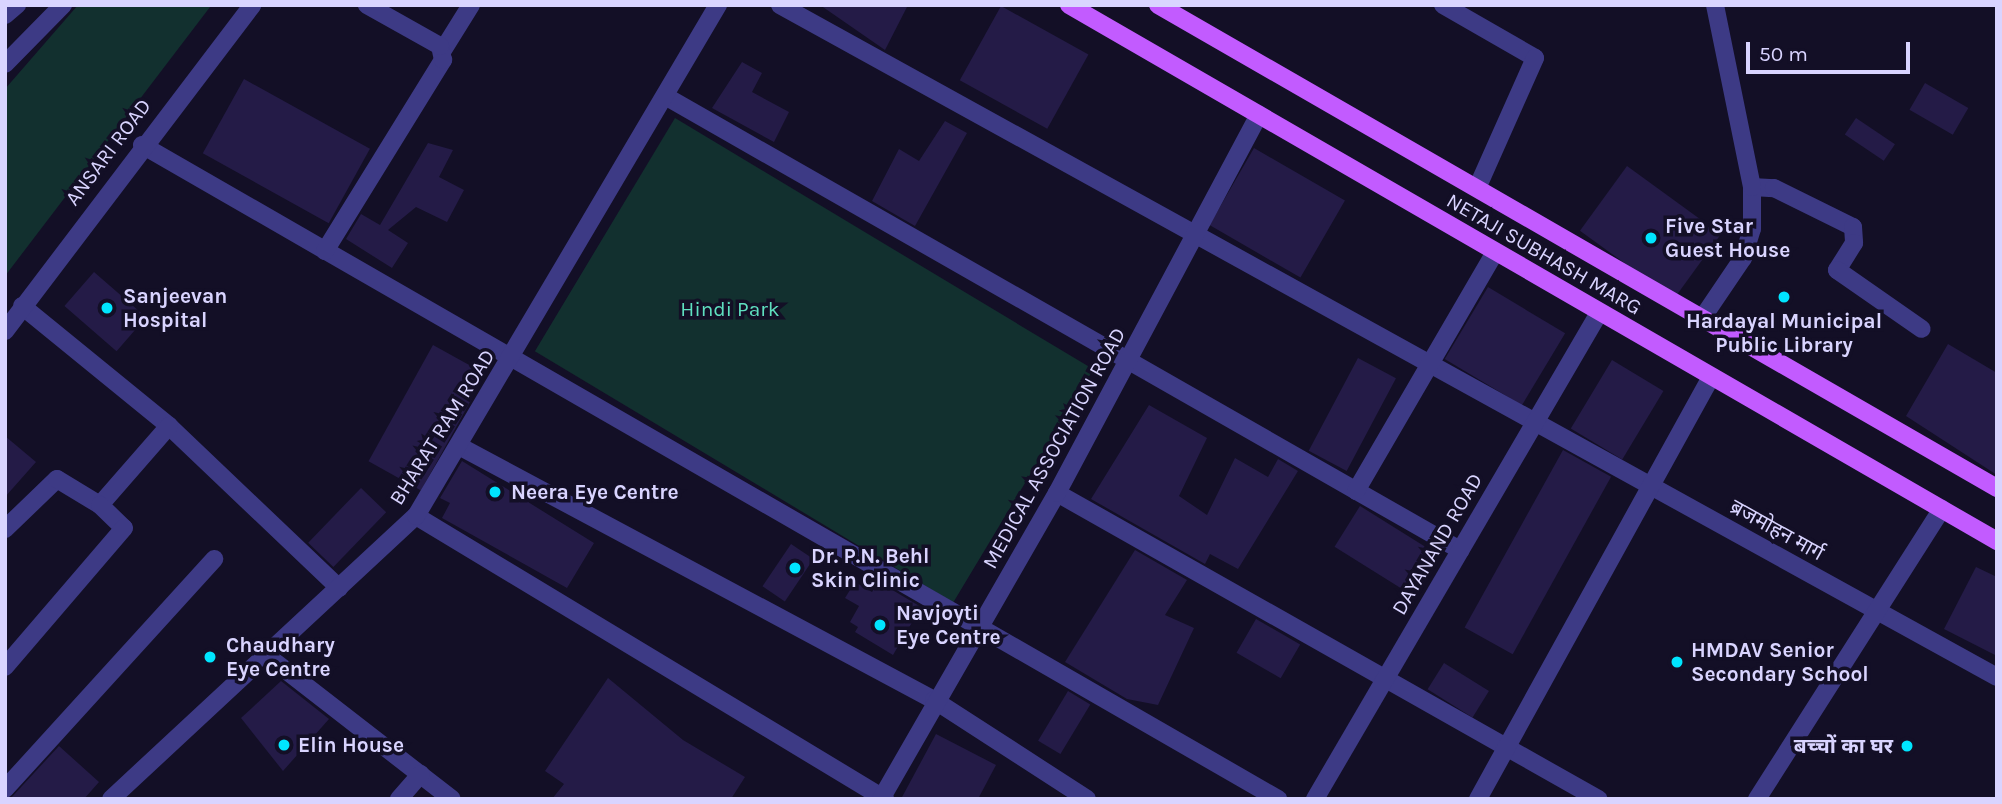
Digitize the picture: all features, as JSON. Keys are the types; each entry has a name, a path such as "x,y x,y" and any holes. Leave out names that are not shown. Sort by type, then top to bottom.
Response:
{"main road":[{"name":"NETAJI SUBHASH MARG","path":"1069,5 1997,541"},
{"name":"NETAJI SUBHASH MARG","path":"1158,5 1997,488"}],"street":[{"path":"5,15 18,5"},
{"path":"5,64 63,5"},
{"name":"ANSARI ROAD","path":"5,331 142,145 252,5"},
{"path":"367,5 443,50"},
{"path":"325,251 443,60 443,50 471,5"},
{"name":"BHARAT RAM ROAD","path":"121,796 270,658 339,587 416,516 513,358 718,5"},
{"name":"ब्रजमोहन मार्ग","path":"780,5 1429,367 1997,677"},
{"path":"1443,5 1535,58 1477,188"},
{"path":"1703,317 1743,258 1752,229 1752,187 1716,5"},
{"path":"665,96 1127,364 1460,551"},
{"name":"MEDICAL ASSOCIATION ROAD","path":"882,798 934,700 981,629 1057,493 1259,114"},
{"path":"142,145 1278,799"},
{"path":"1752,187 1774,188 1853,227 1854,243 1837,270 1922,329"},
{"path":"1356,491 1495,252"},
{"path":"22,306 169,426 339,587"},
{"name":"DAYANAND ROAD","path":"1315,799 1599,313"},
{"path":"1478,799 1711,377"},
{"path":"100,505 169,426"},
{"path":"459,446 934,700 1087,799"},
{"path":"5,529 57,479 100,505 122,523 123,535 5,667"},
{"path":"1057,493 1598,799"},
{"path":"1757,799 1873,609 1942,509"},
{"path":"416,516 882,798"},
{"path":"5,789 214,559"},
{"path":"270,658 452,799"},
{"path":"399,799 421,774"}],"green space":[{"path":"78,5 210,7 5,276 5,89"},
{"name":"Hindi Park","path":"675,118 1093,369 953,602 535,351"}],"building":[{"path":"820,5 908,5 885,50"},
{"path":"1001,6 1088,54 1047,129 960,80"},
{"path":"742,62 762,73 752,92 789,112 774,142 712,108"},
{"path":"244,79 370,149 329,223 203,153"},
{"path":"1925,83 1968,108 1953,135 1910,110"},
{"path":"1856,118 1895,144 1884,161 1845,135"},
{"path":"945,121 967,133 915,226 872,201 899,149 919,161"},
{"path":"428,143 453,150 439,177 464,190 447,222 416,207 388,230 408,243 392,268 346,239 361,214 380,225"},
{"path":"1254,148 1345,200 1300,278 1210,225"},
{"path":"1627,166 1721,234 1674,299 1580,231"},
{"path":"94,272 146,317 117,351 64,306"},
{"path":"1488,287 1565,333 1522,405 1445,359"},
{"path":"1948,344 1997,373 1997,475 1906,416"},
{"path":"433,345 485,374 421,490 369,461"},
{"path":"1358,358 1396,378 1347,471 1309,451"},
{"path":"1612,360 1663,391 1622,459 1571,429"},
{"path":"1149,405 1207,438 1179,496 1207,515 1235,458 1268,477 1278,459 1298,471 1238,569 1210,554 1205,564 1091,499"},
{"path":"5,436 36,462 5,497"},
{"path":"1563,450 1611,477 1513,654 1465,628"},
{"path":"462,461 594,543 567,588 442,518 450,503 440,498"},
{"path":"361,488 386,512 333,567 308,543"},
{"path":"1360,506 1438,555 1413,595 1335,547"},
{"path":"791,544 813,559 785,601 762,586"},
{"path":"1135,550 1187,580 1165,615 1194,628 1158,705 1127,699 1065,662"},
{"path":"1976,567 1997,577 1997,656 1944,629"},
{"path":"855,582 872,592 879,582 921,607 893,655 855,632 858,627 850,622 859,606 845,598"},
{"path":"1256,619 1300,645 1281,678 1236,653"},
{"path":"1444,663 1489,691 1473,717 1428,689"},
{"path":"608,678 683,740 745,777 731,799 552,799 564,784 545,771"},
{"name":"Elin House","path":"281,681 329,719 283,771 241,718"},
{"path":"1068,691 1090,704 1060,754 1038,741"},
{"path":"936,734 996,765 978,799 901,799"},
{"path":"59,746 99,782 84,799 10,799"}],"place":[{"name":"Five Star Guest House","path":"1651,238"},
{"name":"Hardayal Municipal Public Library","path":"1784,297"},
{"name":"Sanjeevan Hospital","path":"107,308"},
{"name":"Neera Eye Centre","path":"495,492"},
{"name":"Dr. P.N. Behl Skin Clinic","path":"795,568"},
{"name":"Navjoyti Eye Centre","path":"880,625"},
{"name":"Chaudhary Eye Centre","path":"210,657"},
{"name":"HMDAV Senior Secondary School","path":"1677,662"},
{"name":"Elin House","path":"284,745"},
{"name":"बच्चों का घर","path":"1907,746"}]}
